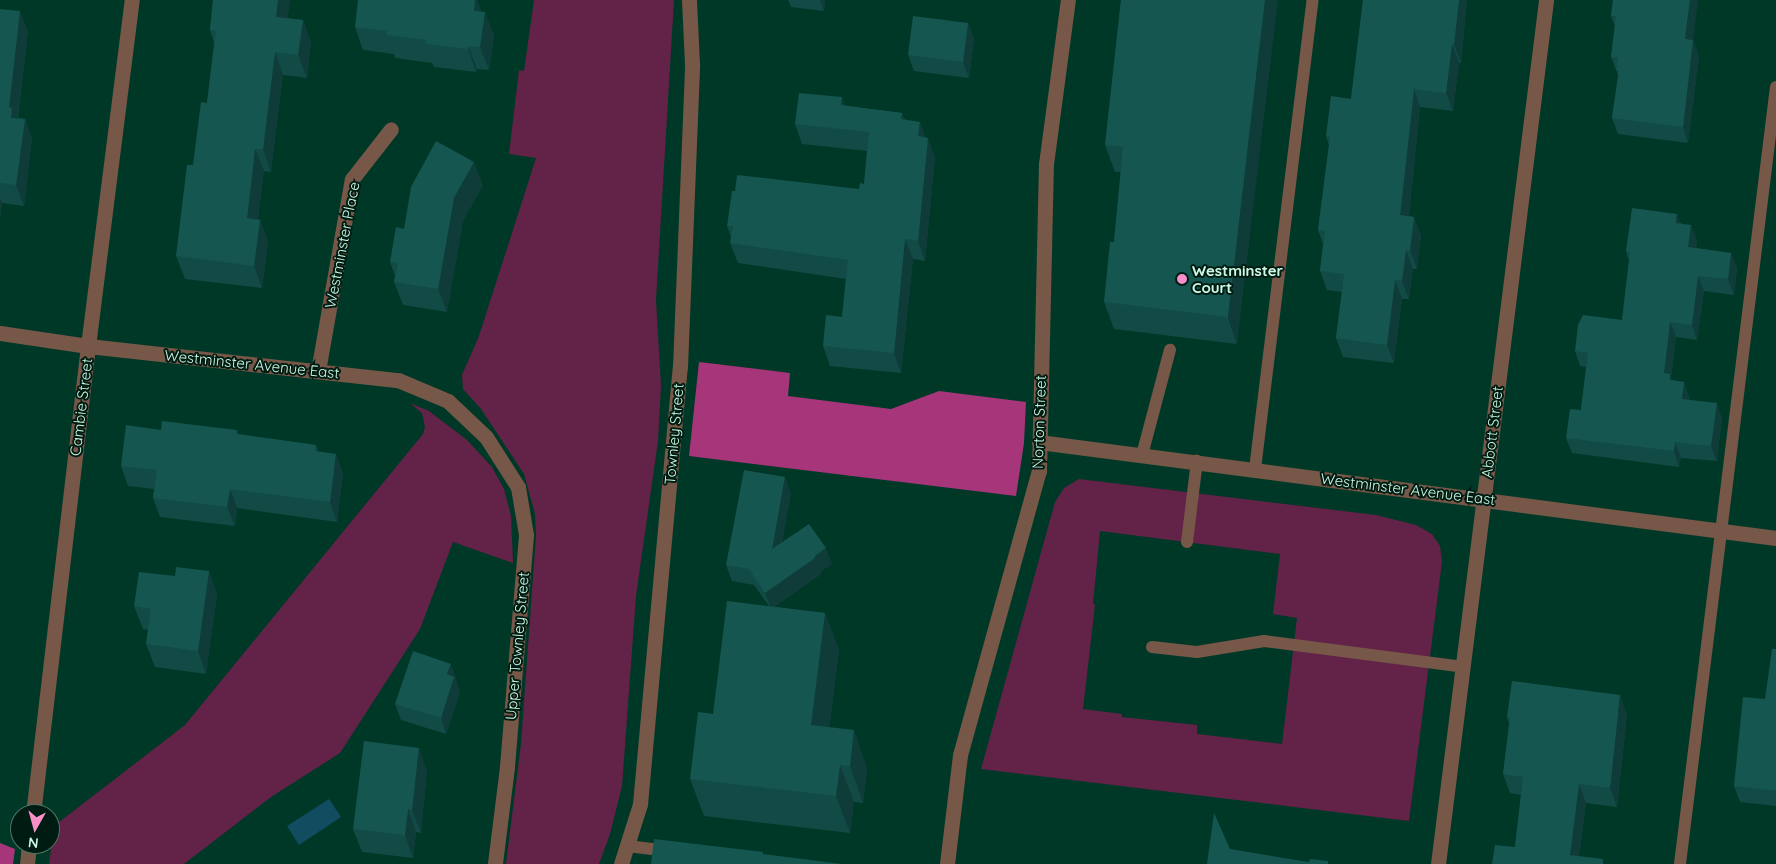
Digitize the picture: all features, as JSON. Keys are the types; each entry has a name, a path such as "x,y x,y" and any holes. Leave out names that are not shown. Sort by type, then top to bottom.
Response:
{"street":[{"name":"Cambie Street","path":"34,804 88,346 132,0"},
{"name":"Townley Street","path":"621,864 640,804 680,367 692,64 689,0"},
{"name":"Norton Street","path":"947,864 960,755 1039,471 1046,164 1068,0"},
{"name":"Abbott Street","path":"1438,864 1546,0"},
{"name":"Westminster Place","path":"318,371 352,179 391,129"},
{"name":"Westminster Avenue East","path":"0,333 88,346 398,380 448,401 486,437"},
{"name":"Upper Townley Street","path":"486,437 518,487 526,535 507,767 495,864"},
{"name":"Westminster Avenue East","path":"1039,442 1484,498 1776,538"}],"lane":[{"path":"1255,469 1313,0"},
{"path":"1680,864 1776,87"},
{"path":"1142,455 1170,350"},
{"path":"1187,542 1196,461"},
{"path":"1152,647 1197,652 1264,641 1463,667"},
{"path":"627,846 685,853"}],"shaded area":[{"path":"534,0 674,0 656,300 661,386 658,441 636,596 622,786 610,834 599,864 506,864 521,744 536,535 535,514 524,474 481,409 463,389 462,375 479,336 536,158 509,154 519,70 524,71"},
{"path":"699,362 790,373 788,396 891,409 939,391 1026,402 1024,443 1016,496 689,456"},
{"path":"410,403 429,411 467,440 492,467 504,489 511,516 513,563 453,542 420,629 340,753 271,797 184,864 49,864 50,854 60,854 60,821 185,725 423,434 425,427 422,413"},
{"path":"1079,479 1376,515 1416,525 1432,534 1440,546 1442,562 1409,821 981,769 1055,502 1064,488","holes":["1100,531 1280,554 1273,614 1297,618 1282,744 1197,734 1197,725 1122,717 1122,714 1083,709 1095,605 1093,604"]},
{"path":"0,843 10,847 10,854 14,854 13,864 0,864"}],"water":[{"path":"329,799 341,817 299,845 287,826"}],"building":[{"path":"213,0 278,0 276,17 303,20 298,55 275,52 263,149 255,149 247,218 260,220 254,266 176,256 187,165 193,165 201,102 207,103 216,31 210,30"},
{"path":"358,0 475,0 474,11 485,12 480,47 468,46 468,49 426,44 426,40 387,35 387,31 355,27"},
{"path":"1121,0 1265,0 1228,317 1104,302 1110,242 1114,242 1123,147 1105,145"},
{"path":"1363,0 1459,0 1446,93 1414,89 1400,215 1414,217 1410,250 1406,250 1402,281 1395,280 1387,345 1336,338 1344,274 1320,271 1325,231 1318,230 1330,137 1326,136 1331,96 1351,99"},
{"path":"1613,0 1690,0 1685,39 1693,40 1683,127 1612,118 1619,70 1616,70 1618,57 1611,57 1616,16 1611,16"},
{"path":"0,9 20,11 9,107 12,108 11,118 25,119 16,185 0,183"},
{"path":"913,16 968,23 963,62 908,55"},
{"path":"799,93 842,97 841,105 902,113 901,119 920,122 918,136 928,138 918,241 905,239 894,353 823,346 826,315 842,317 848,260 730,243 733,226 727,226 732,191 735,191 737,175 859,189 860,183 864,184 869,132 795,124"},
{"path":"436,141 474,162 454,198 438,289 394,282 398,263 390,262 396,227 404,229 411,187"},
{"path":"1632,208 1677,214 1676,223 1691,225 1688,247 1731,253 1728,279 1698,276 1692,325 1670,322 1664,373 1670,374 1670,380 1684,382 1682,399 1717,403 1711,446 1675,442 1674,451 1566,438 1570,409 1581,410 1588,353 1575,351 1578,325 1583,315 1622,320 1630,252 1626,251"},
{"path":"162,421 237,430 236,434 316,445 315,451 336,454 330,502 230,489 227,507 153,498 157,470 121,466 126,425 161,430"},
{"path":"744,470 785,477 772,549 809,524 826,548 815,558 765,593 749,569 726,565"},
{"path":"176,567 209,571 198,651 146,644 151,609 134,606 139,572 175,576"},
{"path":"727,601 825,613 811,725 854,730 850,766 840,765 836,796 690,779 698,712 713,714"},
{"path":"1772,649 1776,649 1776,791 1734,786 1743,697 1765,699"},
{"path":"413,651 451,664 447,674 454,677 441,718 395,704"},
{"path":"1512,681 1620,695 1610,788 1579,784 1570,855 1603,859 1603,864 1492,864 1495,845 1515,847 1523,777 1503,774 1510,718 1507,717"},
{"path":"364,741 419,748 412,810 408,809 405,835 353,829"},
{"path":"1214,813 1230,849 1308,862 1311,859 1328,861 1328,864 1207,864"},
{"path":"654,839 763,852 763,854 842,864 651,864"}],"place":[{"name":"Westminster Court","path":"1182,279"}]}
